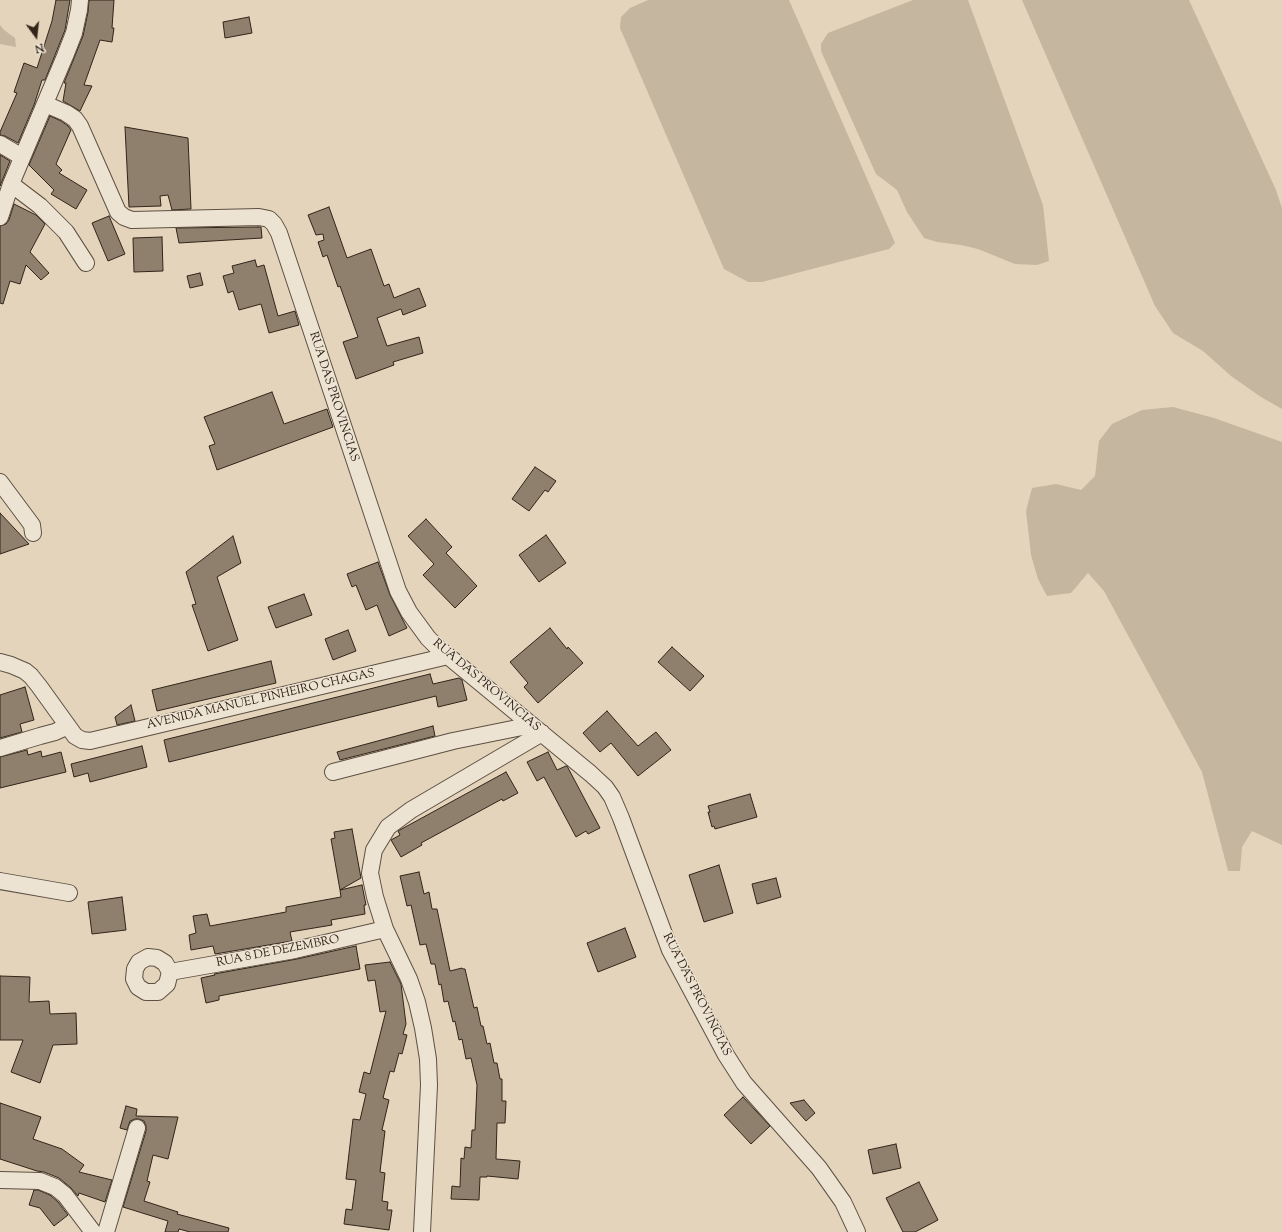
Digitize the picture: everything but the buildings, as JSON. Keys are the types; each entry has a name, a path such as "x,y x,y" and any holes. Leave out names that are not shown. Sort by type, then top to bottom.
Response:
{"street":[{"path":"0,217 10,184 74,33 80,0"},
{"name":"RUA DAS PROVINCIAS","path":"45,104 66,113 75,119 118,212 124,218 132,220 259,217 269,219 274,224 279,233 398,591 408,612 428,638 448,656 605,787 612,797 624,825 670,950 726,1055 744,1083 819,1168 843,1202 857,1232"},
{"path":"0,144 22,157"},
{"path":"10,184 40,206 66,232 86,263"},
{"path":"0,482 32,525 32,532"},
{"name":"AVENIDA MANUEL PINHEIRO CHAGAS","path":"72,731 82,740 90,741 448,656"},
{"path":"0,662 11,664 25,671 31,676 72,731"},
{"path":"333,772 453,741 537,729"},
{"path":"422,1232 429,1085 428,1058 417,1002 385,929 375,897 370,873 374,850 388,827 411,810 537,729"},
{"path":"0,748 55,732 72,731"},
{"path":"0,881 69,893"},
{"name":"RUA 8 DE DEZEMBRO","path":"170,972 295,950 385,929"},
{"path":"106,1232 137,1128"},
{"path":"0,1180 40,1181 56,1187 65,1195 93,1232"}],"shaded area":[{"path":"648,0 789,0 895,243 889,249 762,282 748,282 724,269 620,28 621,17 630,8"},
{"path":"913,0 968,0 1043,205 1049,261 1037,265 1015,264 978,249 937,242 924,238 907,212 897,190 876,174 821,51 821,44 828,33"},
{"path":"1022,0 1189,0 1276,190 1282,208 1282,409 1261,397 1231,376 1203,351 1173,333 1155,306"},
{"path":"0,25 15,38 16,47 0,44"},
{"path":"1173,407 1214,418 1282,442 1282,845 1252,831 1242,847 1240,871 1228,871 1202,772 1104,591 1088,573 1071,593 1047,596 1038,579 1031,555 1026,511 1032,488 1056,484 1081,490 1095,476 1099,441 1112,424 1142,410"}]}
